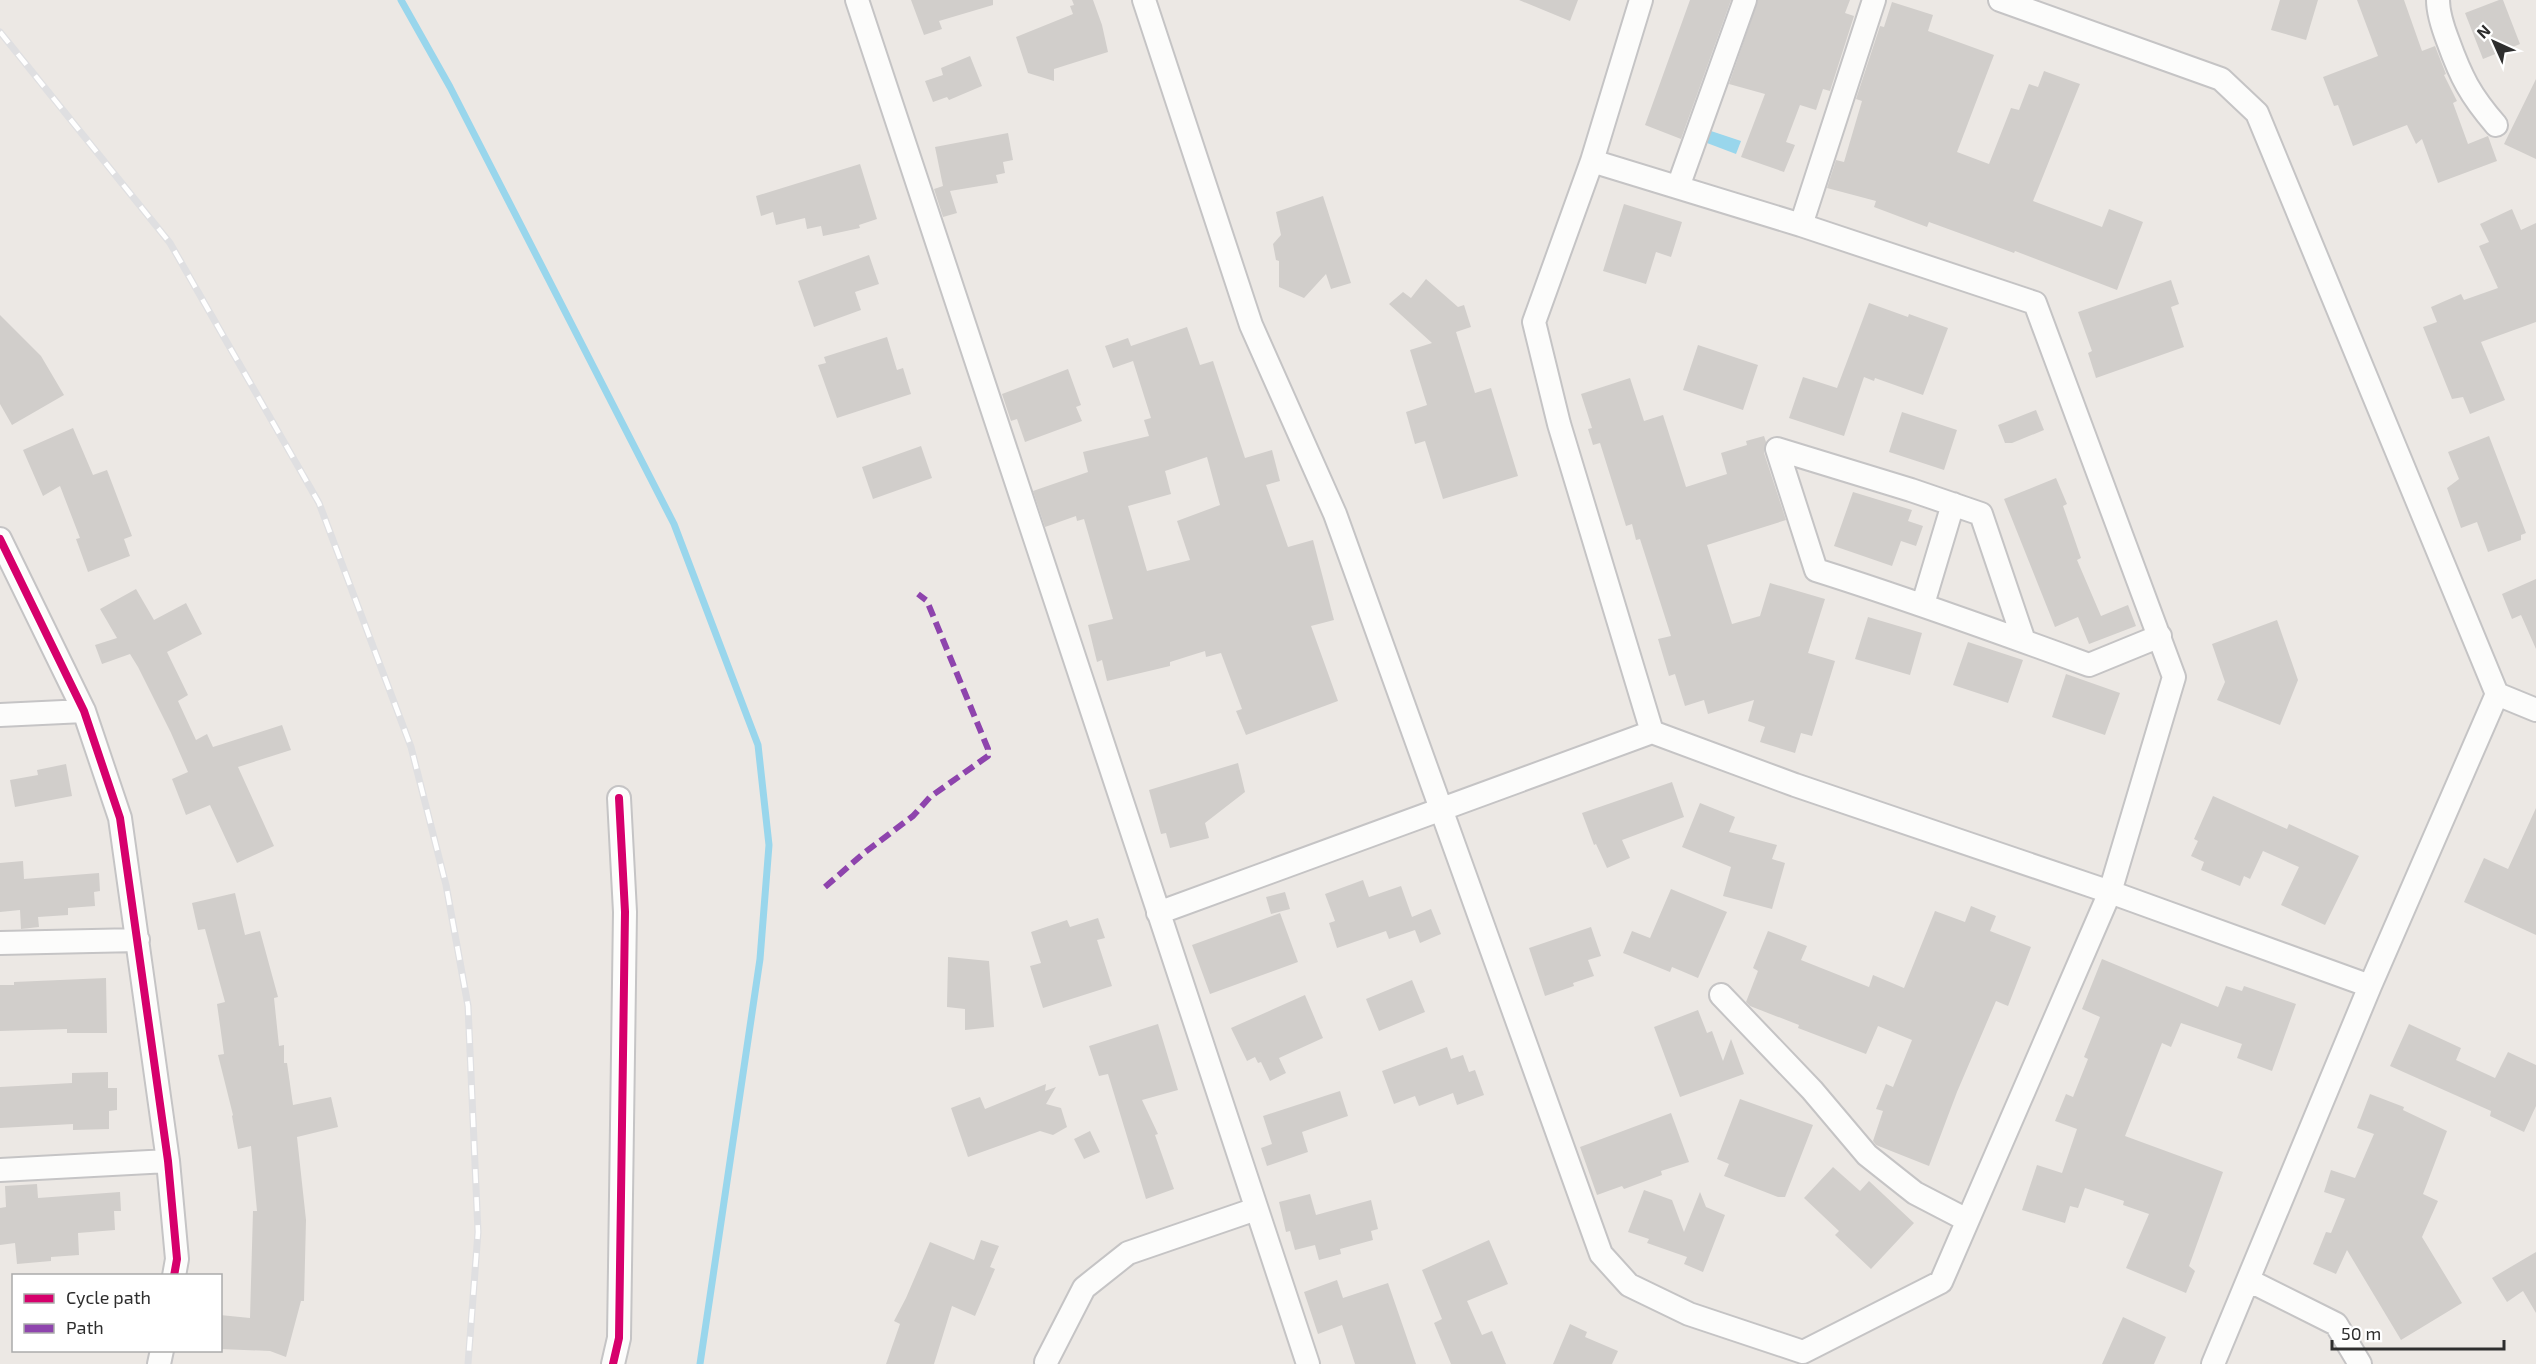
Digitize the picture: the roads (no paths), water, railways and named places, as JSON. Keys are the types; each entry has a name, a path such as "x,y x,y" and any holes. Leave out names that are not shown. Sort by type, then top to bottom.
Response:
{"street":[{"path":"857,0 1308,1364"},
{"path":"1144,0 1251,325 1335,514 1600,1254 1629,1285 1689,1314 1803,1352 1941,1282 2110,892 2174,677 2035,303 1801,225 1592,160"},
{"path":"1641,0 1592,160 1534,322 1559,424 1652,732"},
{"path":"1678,187 1745,0"},
{"path":"1801,225 1874,0"},
{"path":"2000,0 2221,79 2258,113 2497,693 2536,710"},
{"path":"2438,0 2442,25 2463,82 2477,104 2496,125"},
{"path":"2024,641 1981,514 1777,449 1816,570 1923,604 2089,665 2160,636"},
{"path":"1923,604 1953,504"},
{"path":"0,539 84,711 120,818 168,1161 177,1259 174,1274"},
{"path":"2213,1364 2370,986 2497,693"},
{"path":"0,715 84,711"},
{"path":"1158,913 1652,732 1795,785 2110,892 2370,986"},
{"path":"613,1364 619,1338 625,912 619,798"},
{"path":"0,943 138,940"},
{"path":"1721,995 1812,1090 1867,1155 1915,1193 1967,1220"},
{"path":"0,1170 168,1161"},
{"path":"1046,1362 1083,1288 1128,1252 1256,1209"},
{"path":"2248,1280 2337,1324 2360,1364"}],"water":[{"path":"1711,131 1741,141 1736,154 1707,143"}],"waterway":[{"path":"401,0 450,87 674,524 758,745 769,845 760,959 700,1364"}],"railway":[{"path":"0,32 170,243 319,503 411,747 446,885 468,1006 478,1232 468,1364"}]}
